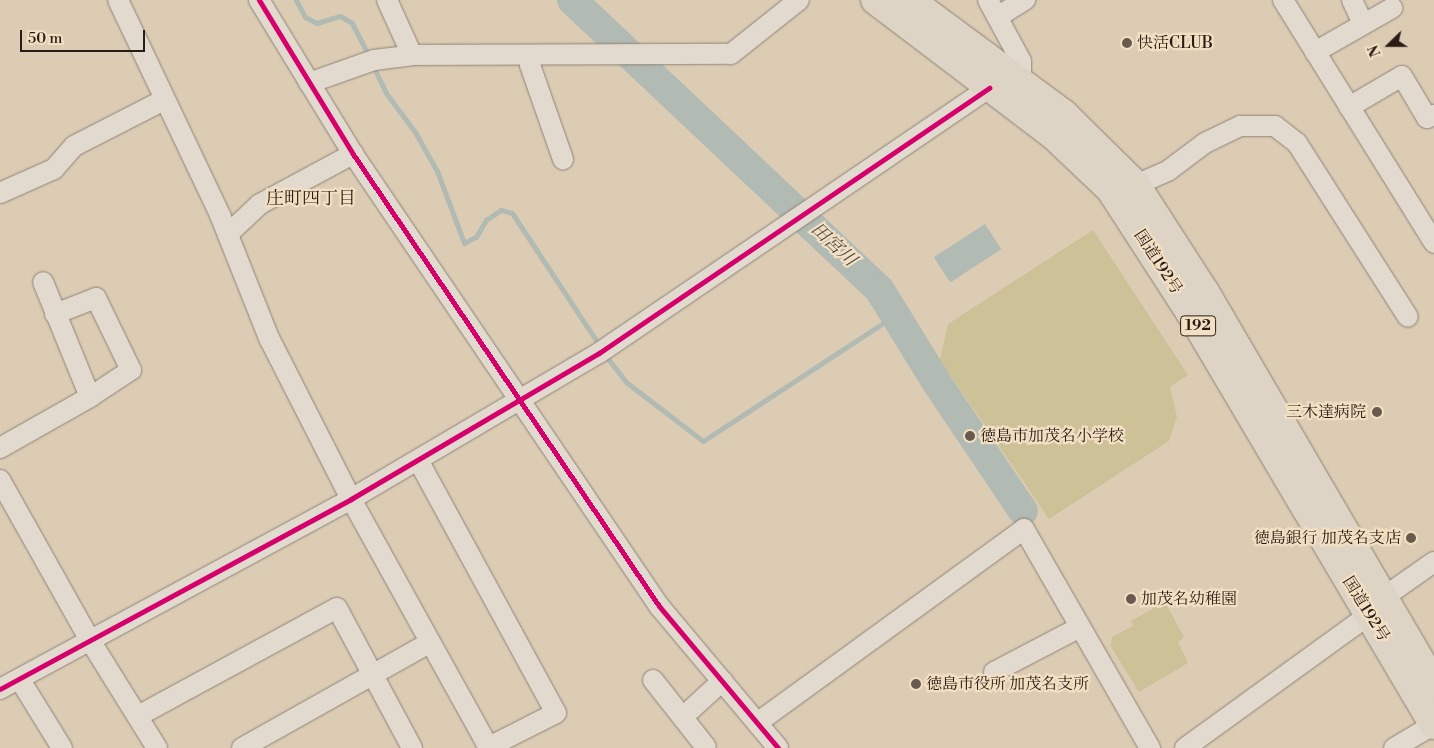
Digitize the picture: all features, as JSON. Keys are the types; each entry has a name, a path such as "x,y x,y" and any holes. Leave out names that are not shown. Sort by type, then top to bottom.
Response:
{"highway":[{"name":"国道192号","path":"875,0 1053,135 1110,189 1376,606 1434,684"},
{"name":"国道192号","path":"910,0 1021,82 1094,141 1136,185 1205,292 1376,606 1434,725"}],"street":[{"path":"118,0 228,234 269,338 351,499 429,643 489,747 556,713 418,460"},
{"path":"259,0 354,154 659,606 778,748"},
{"path":"387,0 412,55"},
{"path":"309,83 371,60 412,55 731,54 798,0"},
{"path":"1021,82 1021,61 993,8 1025,0"},
{"path":"1283,0 1434,243"},
{"path":"1352,0 1363,24"},
{"path":"1315,52 1392,8"},
{"path":"533,55 530,66 564,159"},
{"path":"1349,106 1402,76 1427,118 1434,115"},
{"path":"0,689 91,642 351,499 603,350 989,88"},
{"path":"0,193 54,169 74,146 164,100"},
{"path":"1136,185 1169,170 1205,144 1240,126 1275,126 1297,143 1408,317"},
{"path":"228,234 260,204 354,154"},
{"path":"43,282 90,397"},
{"path":"0,448 90,397 131,370 96,298 55,314"},
{"path":"2,488 91,642 157,748"},
{"path":"757,723 1024,530 1150,748"},
{"path":"1184,748 1434,562"},
{"path":"138,716 337,608 412,748"},
{"path":"994,672 1080,627"},
{"path":"242,748 429,643"},
{"path":"20,680 62,748"},
{"path":"653,680 684,716 706,748"},
{"path":"684,716 722,681"},
{"path":"1394,748 1434,725"}],"shaded area":[{"path":"985,224 1001,249 950,282 934,257"},
{"path":"1093,230 1188,375 1170,387 1177,417 1169,441 1049,519 940,360 948,324"},
{"path":"1165,602 1184,637 1178,642 1188,663 1139,692 1111,647 1112,637 1133,626 1131,621"}],"waterway":[{"path":"296,0 305,17 317,23 340,16 352,23 369,57"},
{"name":"田宮川","path":"572,0 879,289 937,383 1023,511"},
{"path":"372,64 386,93 415,132 437,171 464,243 476,237 486,220 501,210 512,213 601,348"},
{"path":"605,355 626,382 703,441 897,314"}],"cycle path":[{"path":"259,0 353,154 659,606 778,748"},
{"path":"0,689 351,499 599,353 989,88"}],"place":[{"name":"快活CLUB","path":"1127,43"},
{"name":"三木達病院","path":"1377,412"},
{"name":"徳島市加茂名小学校","path":"970,436"},
{"name":"徳島銀行 加茂名支店","path":"1411,538"},
{"name":"加茂名幼稚園","path":"1131,599"},
{"name":"徳島市役所 加茂名支所","path":"916,684"}],"district":[{"name":"庄町四丁目","path":"311,199"}]}
